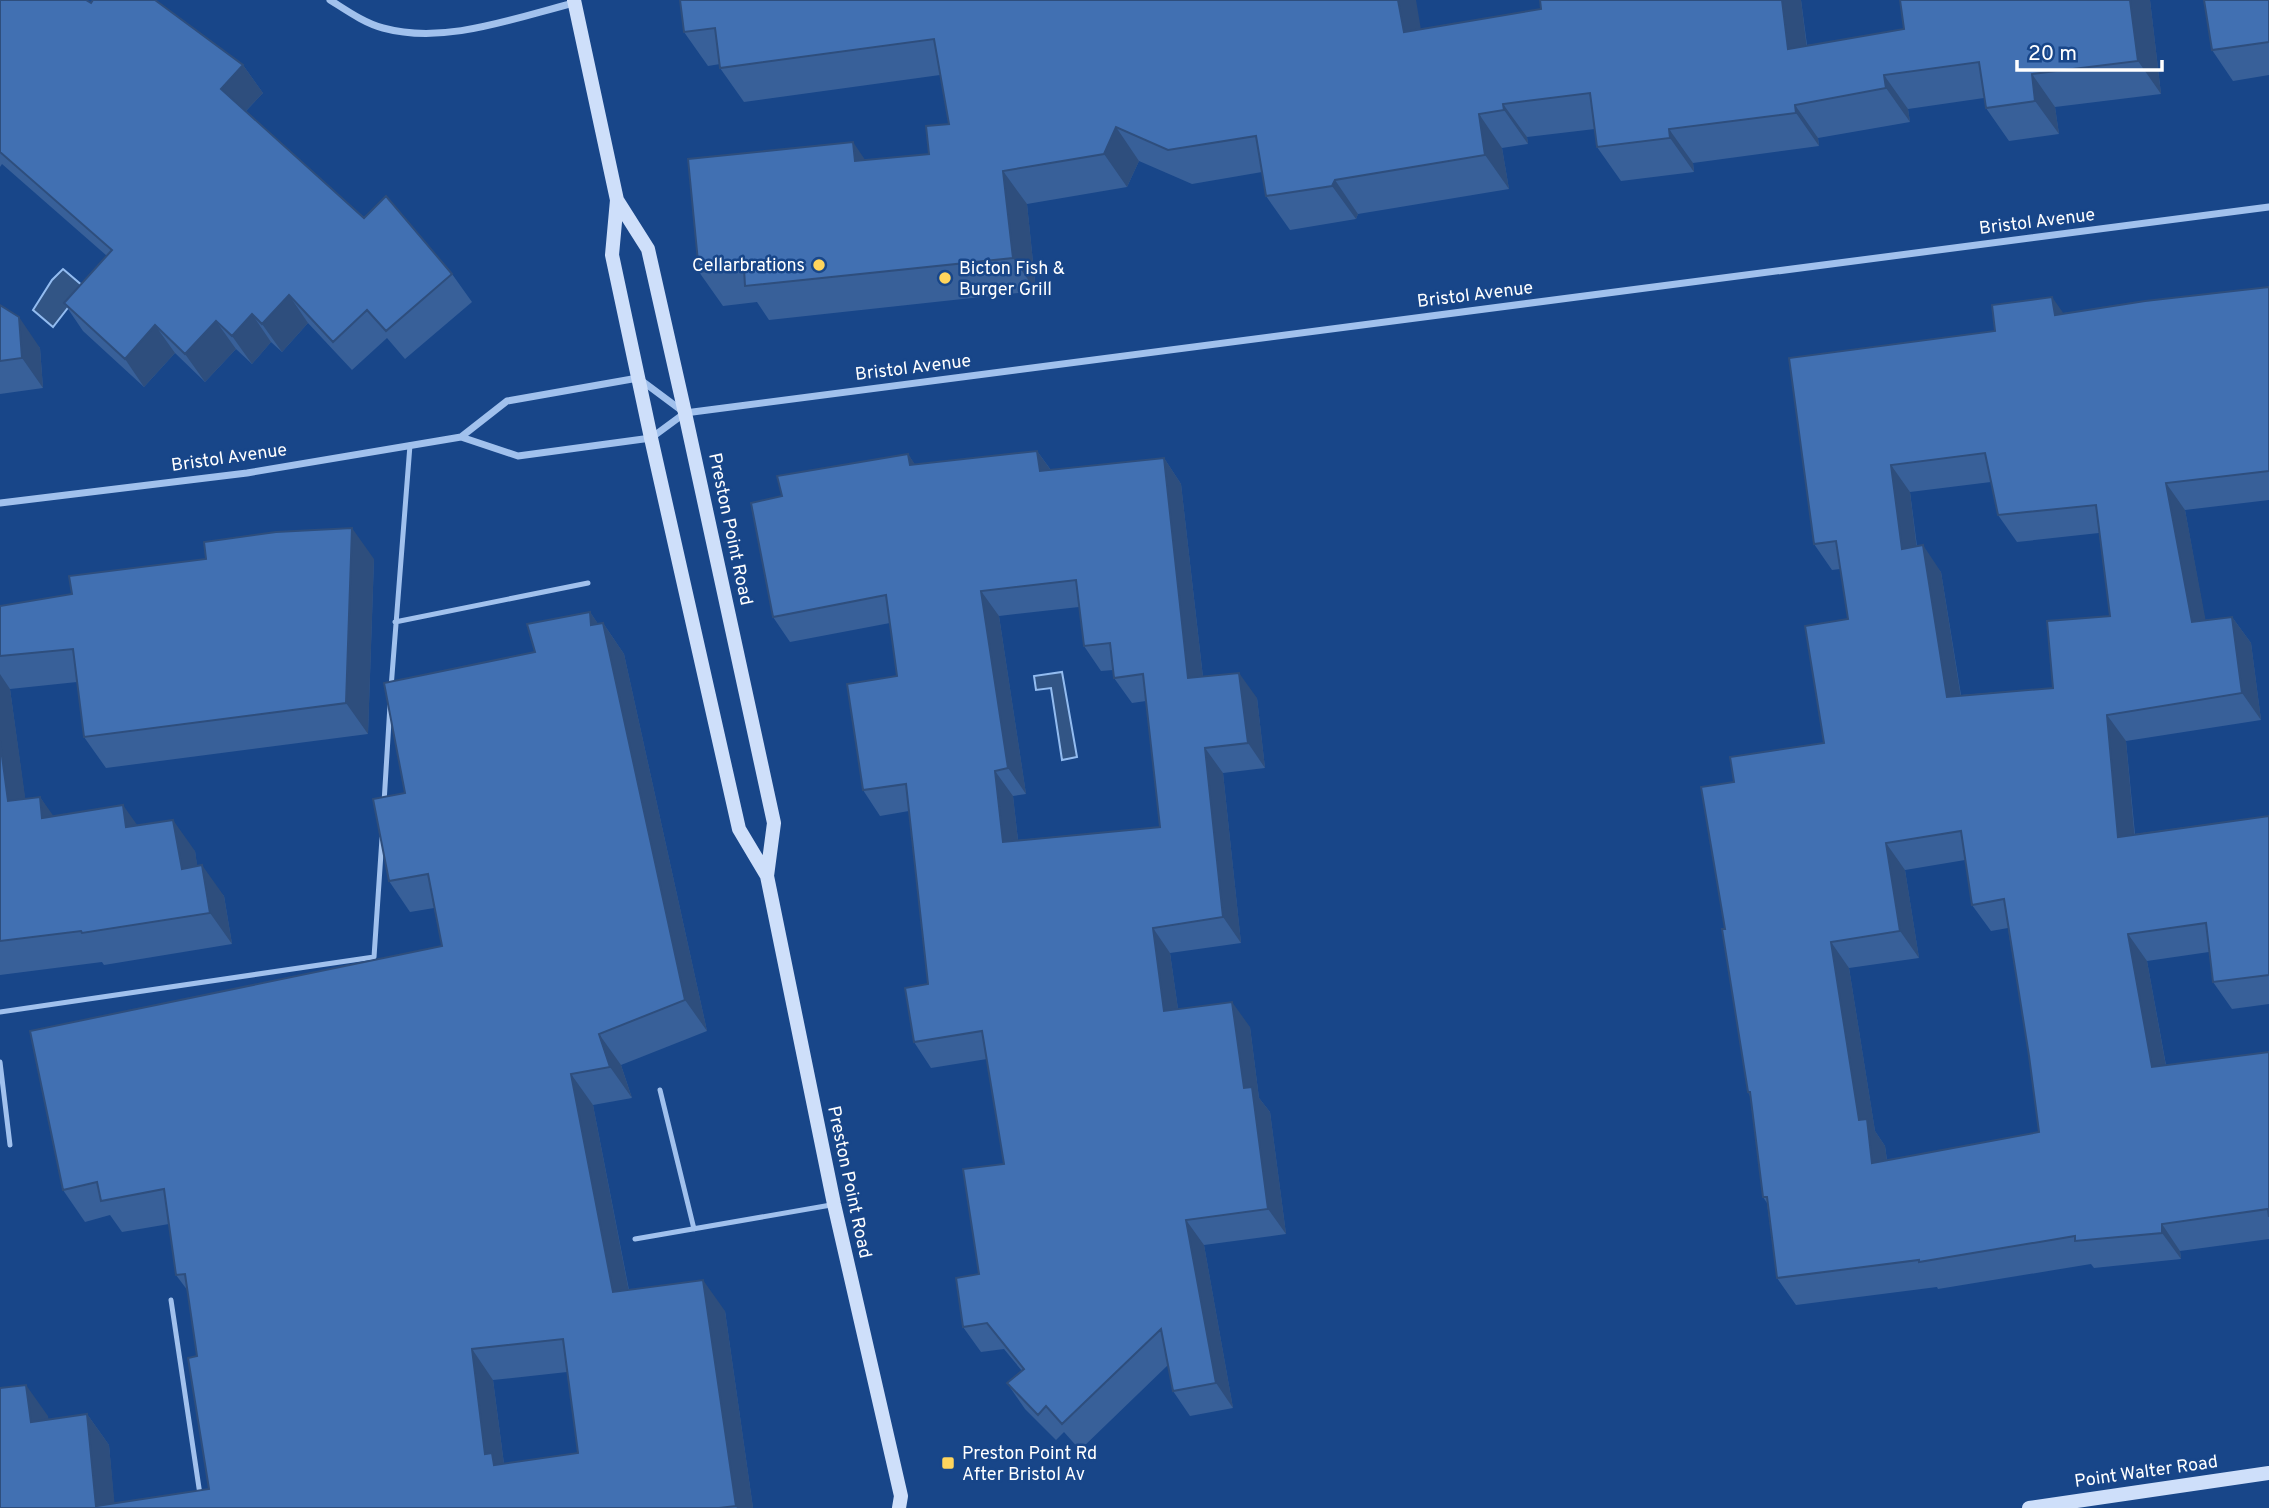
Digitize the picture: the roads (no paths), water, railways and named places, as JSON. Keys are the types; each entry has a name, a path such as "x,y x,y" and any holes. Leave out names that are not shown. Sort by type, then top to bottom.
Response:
{"main road":[{"name":"Preston Point Road","path":"574,1 617,200 612,255 651,438 739,829 767,876"},
{"name":"Preston Point Road","path":"617,200 648,249 685,413 774,823 767,876 834,1204 903,1504"},
{"name":"Point Walter Road","path":"2029,1508 2269,1473"}],"street":[{"path":"330,0 381,27 410,32 444,32 480,27 574,1"},
{"name":"Bristol Avenue","path":"0,503 247,473 461,437 518,456 651,438 685,413 741,405 2269,207"},
{"path":"638,378 685,413"},
{"name":"Bristol Avenue","path":"461,437 507,401 638,378"}],"lane":[{"path":"383,817 395,622 410,445"},
{"path":"395,622 588,583"},
{"path":"0,1012 374,957 382,831"},
{"path":"0,1062 10,1145"},
{"path":"660,1090 694,1229"},
{"path":"635,1239 834,1204"},
{"path":"171,1300 202,1508"}],"water":[{"path":"63,269 84,287 53,327 33,310 52,280"},
{"path":"1062,672 1077,757 1062,760 1051,688 1036,690 1034,676"}],"place":[{"name":"Cellarbrations","path":"819,265"},
{"name":"Bicton Fish & Burger Grill","path":"945,278"},
{"name":"Preston Point Rd After Bristol Av","path":"948,1463"}]}
